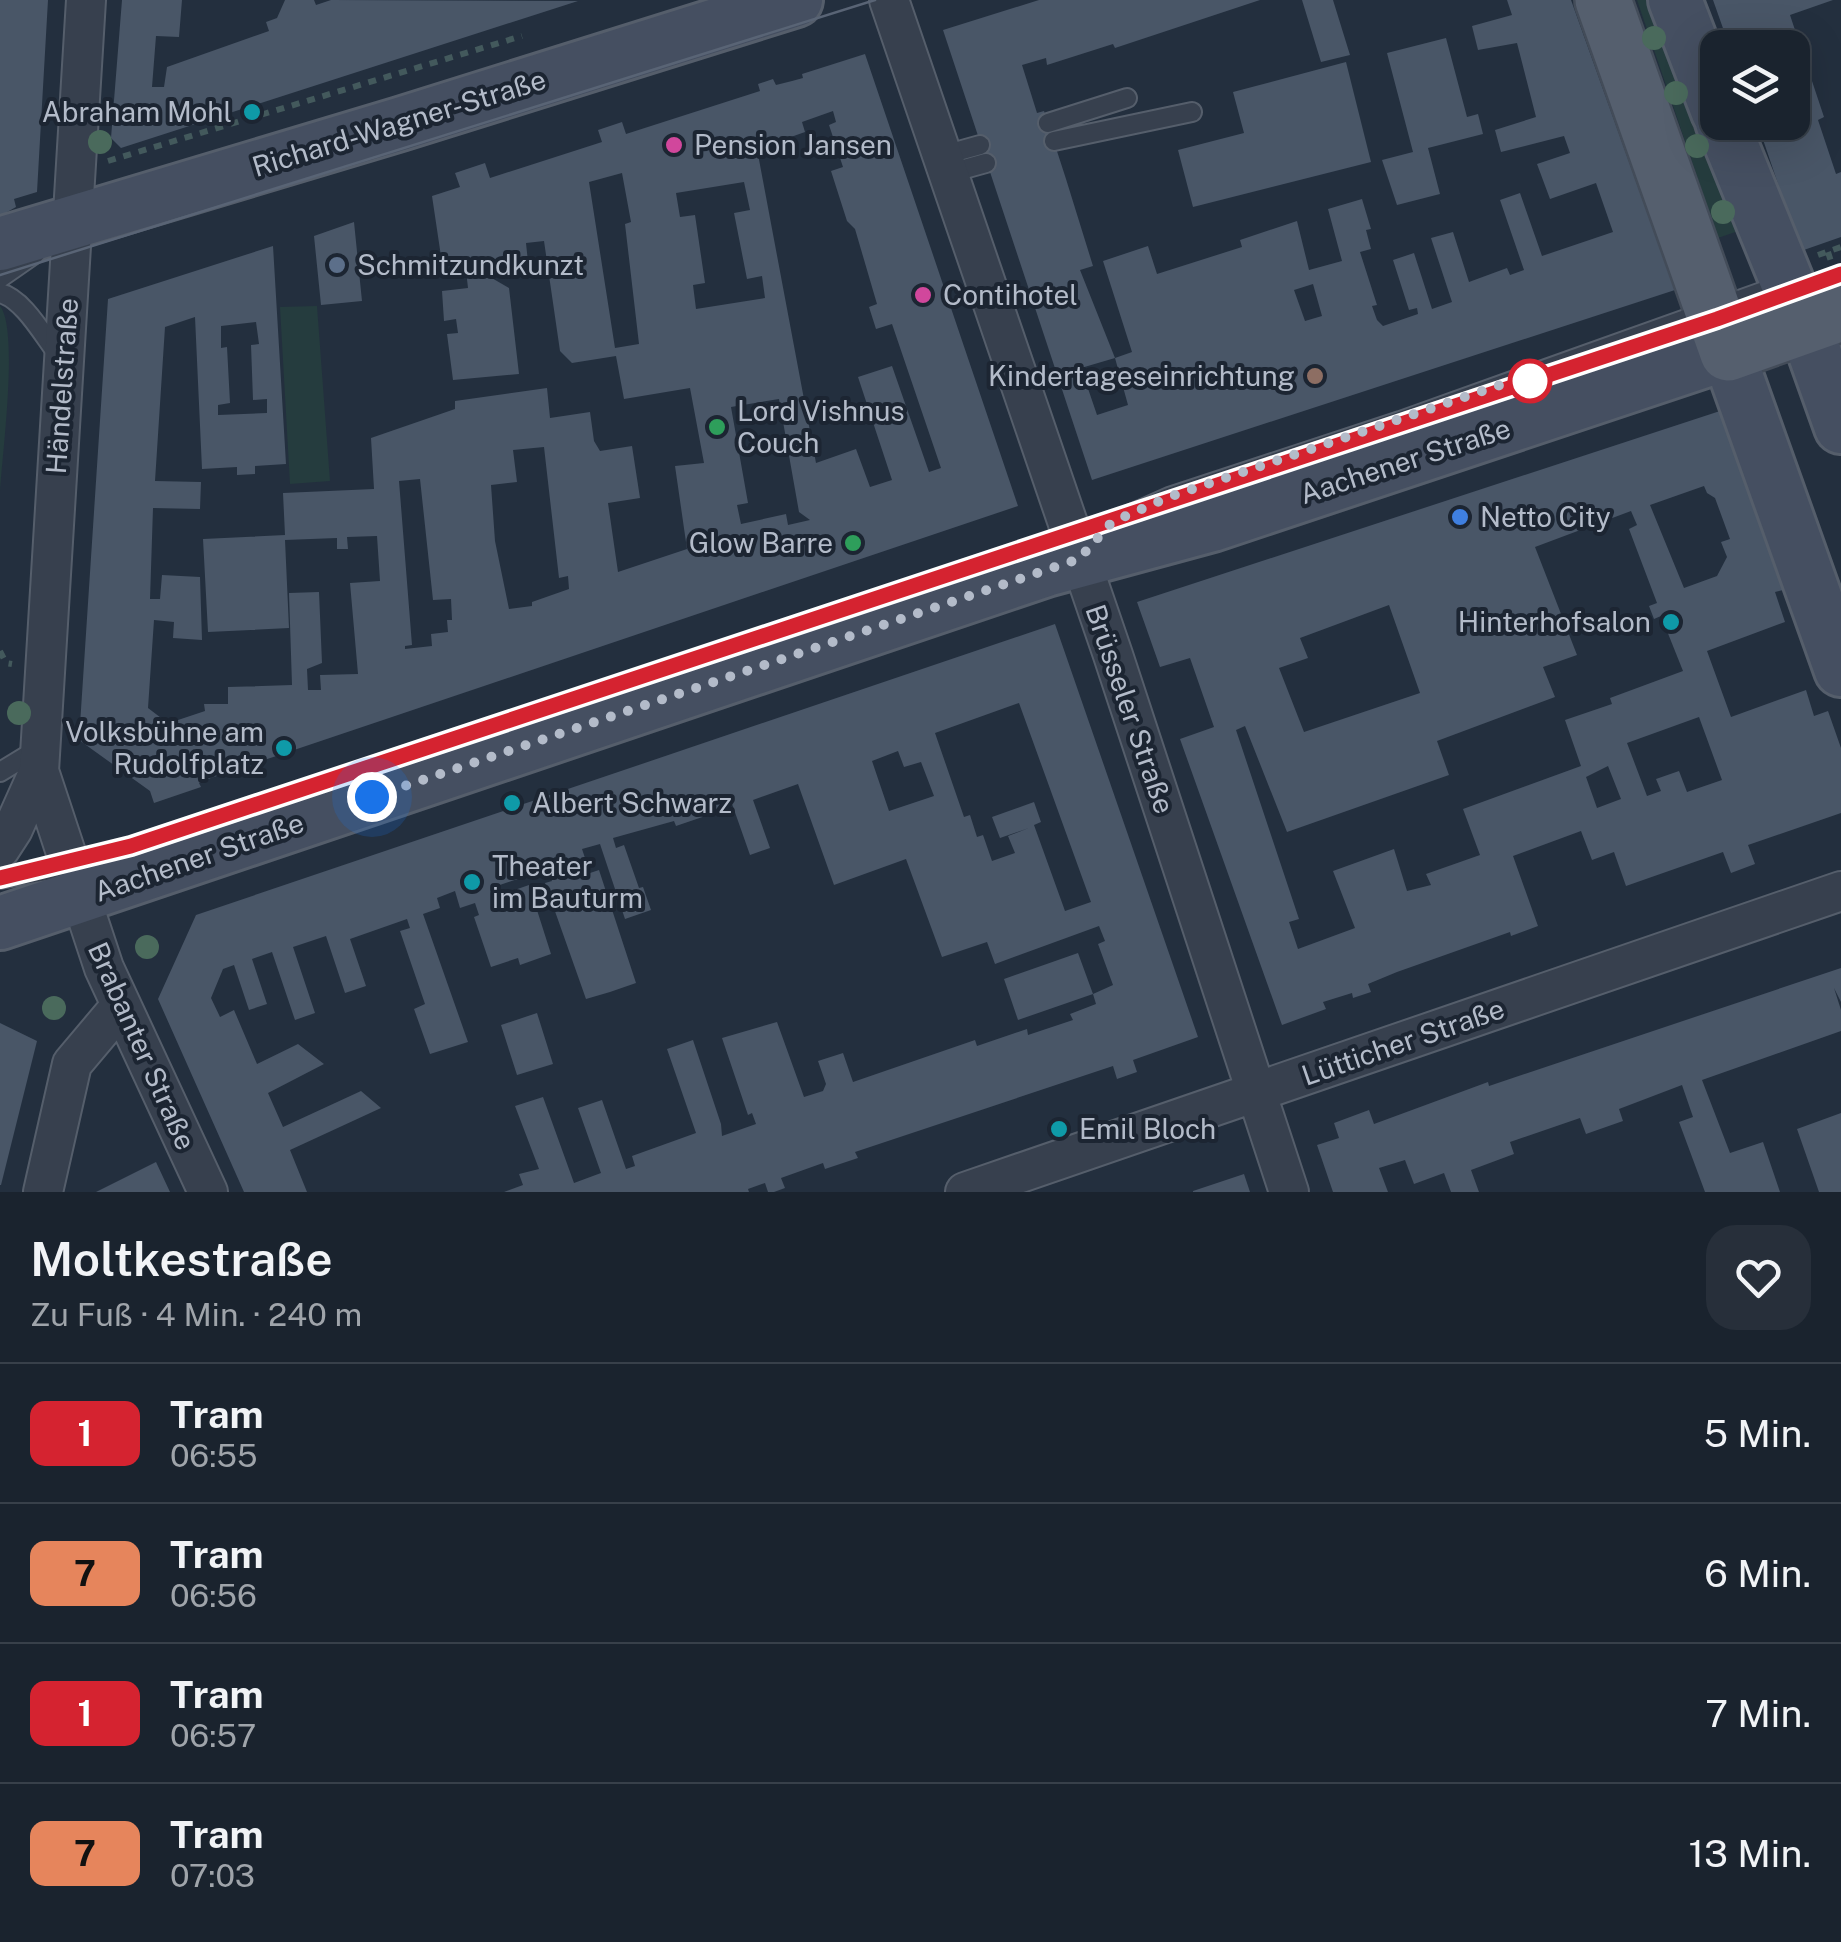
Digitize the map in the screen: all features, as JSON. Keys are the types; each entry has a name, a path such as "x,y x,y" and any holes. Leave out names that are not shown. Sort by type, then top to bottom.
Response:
{"main road":[{"name":"Richard-Wagner-Straße","path":"0,244 796,0"},
{"path":"1603,0 1841,670"},
{"path":"1675,0 1700,65"},
{"path":"1731,140 1810,307 1841,427"},
{"name":"Aachener Straße","path":"0,923 74,883 206,845 1079,559 1212,525 1721,331 1810,307"}],"street":[{"name":"Händelstraße","path":"0,848 13,829 40,760 86,0"},
{"name":"Brüsseler Straße","path":"890,0 965,159 1079,559 1290,1192"},
{"name":"Händelstraße","path":"40,760 74,883"},
{"name":"Brabanter Straße","path":"74,883 120,1008 208,1192"},
{"name":"Lütticher Straße","path":"965,1192 1841,891"},
{"path":"43,1192 72,1064 120,1008"}],"lane":[{"path":"1127,98 1051,132 1192,112"},
{"path":"0,278 71,224"},
{"path":"0,293 10,295 24,307 63,361"},
{"path":"0,772 40,760"},
{"path":"0,879 74,883 154,846"}],"path":[{"path":"75,171 530,34"}],"green space":[{"path":"1637,0 1648,0 1700,130 1700,140 1704,140 1744,229 1718,238"},
{"path":"0,306 6,319 9,366 0,492"},
{"path":"317,306 330,481 290,484 280,307"}],"building":[{"path":"0,0 48,0 37,192 14,199 16,207 0,216"},
{"path":"122,0 182,0 179,37 156,36 152,87 164,87 167,67 269,31 266,22 277,18 285,0 314,0 316,5 331,0 578,1 121,148 111,138"},
{"path":"1039,0 1260,0 1115,48 1113,44 1047,65 1046,58 1022,65 1037,113 1044,111 1066,179 1093,266 1080,270 1115,358 1132,352 1103,261 1148,246 1157,274 1242,247 1240,240 1297,221 1309,270 1342,261 1328,209 1362,199 1371,229 1366,230 1371,249 1360,252 1377,305 1372,306 1383,326 1418,314 1417,308 1409,310 1393,260 1414,253 1432,309 1452,302 1431,238 1453,232 1469,282 1507,268 1510,275 1524,270 1500,200 1520,193 1542,256 1613,232 1596,183 1550,199 1537,164 1570,153 1564,136 1501,152 1495,130 1536,117 1517,43 1478,50 1472,26 1512,15 1507,0 1571,0 1675,290 1092,480 943,30","holes":["1313,284 1322,316 1305,321 1294,290","1115,358 1128,405 1097,415 1081,368"]},
{"path":"1302,0 1333,0 1350,55 1321,62"},
{"path":"1713,0 1833,0 1790,15 1795,30 1724,30"},
{"path":"1446,38 1467,117 1478,114 1483,134 1428,148 1440,194 1397,205 1382,160 1413,152 1387,53"},
{"path":"865,54 1018,506 208,779 199,783 201,787 154,803 150,791 79,740 108,299 273,246 286,464 255,466 255,474 237,475 237,467 202,469 195,317 165,327 155,481 201,482 200,509 153,508 150,599 160,599 162,575 200,577 202,640 173,638 174,622 154,620 148,708 173,727 177,726 175,721 205,711 204,704 228,704 228,687 292,685 289,593 319,592 322,663 307,669 308,690 321,690 320,675 358,674 350,583 380,581 377,536 347,537 348,549 337,549 337,538 285,540 289,628 208,632 203,539 285,535 283,493 374,489 371,438 455,409 455,401 547,388 550,418 590,412 594,441 600,451 632,446 640,498 608,503 618,572 687,549 675,466 704,463 690,388 624,399 616,356 572,363 560,351 544,241 526,243 528,262 498,266 490,277 509,288 519,374 453,380 447,334 458,333 456,319 444,321 442,291 468,288 465,262 442,263 432,196 460,187 455,173 485,163 490,178 602,142 598,130 622,122 626,134 760,91 758,84 773,79 776,85 803,78 802,74","holes":["833,111 836,122 829,125 843,167 831,171 847,221 855,229 877,304 869,307 876,329 892,324 941,468 929,472 892,366 858,377 892,480 870,487 856,449 816,463 757,149 805,132 802,122","622,173 631,222 625,224 639,344 615,348 589,182","744,182 750,210 734,213 747,279 762,276 765,298 696,309 693,285 705,283 695,215 680,217 676,193","256,322 259,344 251,345 253,400 267,399 267,413 218,415 218,405 230,403 227,347 221,348 221,326","779,399 799,512 810,520 788,525 786,514 741,524 737,505 748,503 731,407","544,447 559,578 568,576 569,589 532,602 532,606 509,609 495,541 491,485 517,482 513,450","420,479 433,600 451,599 452,620 447,620 448,632 431,634 432,646 405,649 412,645 399,481"]},
{"path":"1346,62 1371,162 1193,207 1178,150 1244,133 1233,92"},
{"path":"1810,75 1824,117 1818,120 1836,174 1841,172 1841,237 1801,251 1763,140 1810,140"},
{"path":"354,222 362,301 321,305 314,236"},
{"path":"1720,411 1783,590 1775,592 1785,622 1707,651 1731,717 1806,690 1814,716 1828,711 1841,748 1841,813 1748,845 1755,864 1731,873 1723,852 1626,886 1614,852 1592,860 1581,831 1513,856 1538,926 1397,972 1368,984 1371,992 1323,1002 1326,1009 1282,1025 1180,739 1214,727 1190,658 1160,667 1137,602","holes":["1704,486 1715,498 1730,539 1721,542 1727,557 1717,576 1684,588 1650,505","1631,511 1637,525 1629,529 1657,603 1649,606 1654,619 1661,616 1683,671 1610,698 1612,704 1565,720 1581,766 1463,809 1480,855 1426,874 1431,885 1407,891 1394,849 1333,871 1355,928 1298,949 1289,922 1299,919 1236,730 1245,726 1287,832 1449,775 1437,741 1555,697 1543,667 1577,655 1535,547","1389,605 1420,693 1304,732 1279,668 1308,658 1300,638","1699,717 1722,780 1687,792 1679,771 1656,779 1661,791 1647,796 1627,743","1608,766 1621,799 1597,808 1586,777"]},
{"path":"1055,624 1198,1037 1133,1060 1137,1072 1117,1079 1113,1066 855,1152 858,1158 825,1169 823,1163 781,1178 785,1188 774,1192 768,1192 765,1183 748,1189 749,1192 504,1192 523,1185 519,1174 539,1169 515,1106 543,1097 574,1183 601,1173 578,1108 602,1100 626,1169 635,1166 632,1156 696,1133 667,1049 693,1040 722,1136 756,1124 752,1113 748,1115 722,1038 777,1022 804,1097 823,1091 826,1084 818,1061 843,1053 853,1082 975,1040 977,1046 1027,1029 1028,1035 1073,1020 1070,1014 1096,1004 1093,994 1113,985 1098,944 1105,941 1099,926 995,964 987,942 942,957 906,859 834,885 798,784 753,800 770,848 750,855 731,801 721,805 723,810 676,826 674,821 613,838 616,848 624,845 651,910 625,919 600,844 582,849 590,873 599,870 636,983 610,992 586,999 545,883 552,881 545,862 527,868 529,875 494,887 497,896 529,885 551,954 520,965 518,958 491,967 474,917 479,915 475,903 460,908 455,891 437,898 440,908 423,914 468,1042 430,1054 414,1009 425,1004 400,931 410,928 407,919 350,939 366,986 345,993 326,936 293,947 315,1013 295,1020 272,952 252,959 267,1004 249,1010 234,965 223,969 211,998 220,1017 234,1010 257,1064 298,1044 324,1064 268,1093 283,1127 361,1091 381,1108 290,1150 307,1192 244,1192 158,999 196,915","holes":["1019,703 1091,902 1065,911 1034,825 1041,822 1034,802 992,817 1000,838 1029,828 1008,836 1015,853 992,861 983,835 977,837 970,815 964,817 935,733","898,751 904,767 921,762 934,796 889,811 872,761"]},
{"path":"1078,953 1093,994 1018,1020 1004,979"},
{"path":"1841,968 1841,1002 1834,988 1841,1010 1841,1031 1702,1080 1730,1153 1763,1142 1780,1192 1705,1192 1679,1122 1693,1117 1682,1085 1619,1109 1623,1121 1586,1134 1580,1118 1510,1142 1514,1154 1471,1170 1479,1192 1451,1192 1444,1173 1414,1184 1405,1160 1379,1168 1388,1192 1333,1192 1317,1145 1339,1138 1334,1123 1369,1110 1374,1124 1488,1082 1489,1086"},
{"path":"537,1013 553,1064 517,1075 501,1025"},
{"path":"0,1023 37,1041 1,1185 0,1185"},
{"path":"1841,1113 1841,1192 1819,1192 1797,1129"},
{"path":"156,1162 170,1192 96,1192"},
{"path":"1244,1174 1250,1192 1193,1192 1193,1191"}],"tram line":[{"path":"0,275 875,0"},
{"path":"0,878 131,846 1717,319 1841,274"},
{"name":"1","path":"0,878 131,846 1717,319 1841,274"}],"place":[{"name":"Abraham Mohl","path":"252,112"},
{"name":"Pension Jansen","path":"674,145"},
{"name":"Schmitzundkunzt","path":"337,265"},
{"name":"Contihotel","path":"923,295"},
{"name":"Kindertageseinrichtung","path":"1315,376"},
{"name":"Lord Vishnus Couch","path":"717,427"},
{"name":"Netto City","path":"1460,517"},
{"name":"Glow Barre","path":"853,543"},
{"name":"Hinterhofsalon","path":"1671,622"},
{"name":"Volksbühne am Rudolfplatz","path":"284,748"},
{"name":"Albert Schwarz","path":"512,803"},
{"name":"Theater im Bauturm","path":"472,882"},
{"name":"Emil Bloch","path":"1059,1129"}],"route":[{"path":"372,797 1079,559 1112,522 1169,497 1539,372 1530,381"}]}
